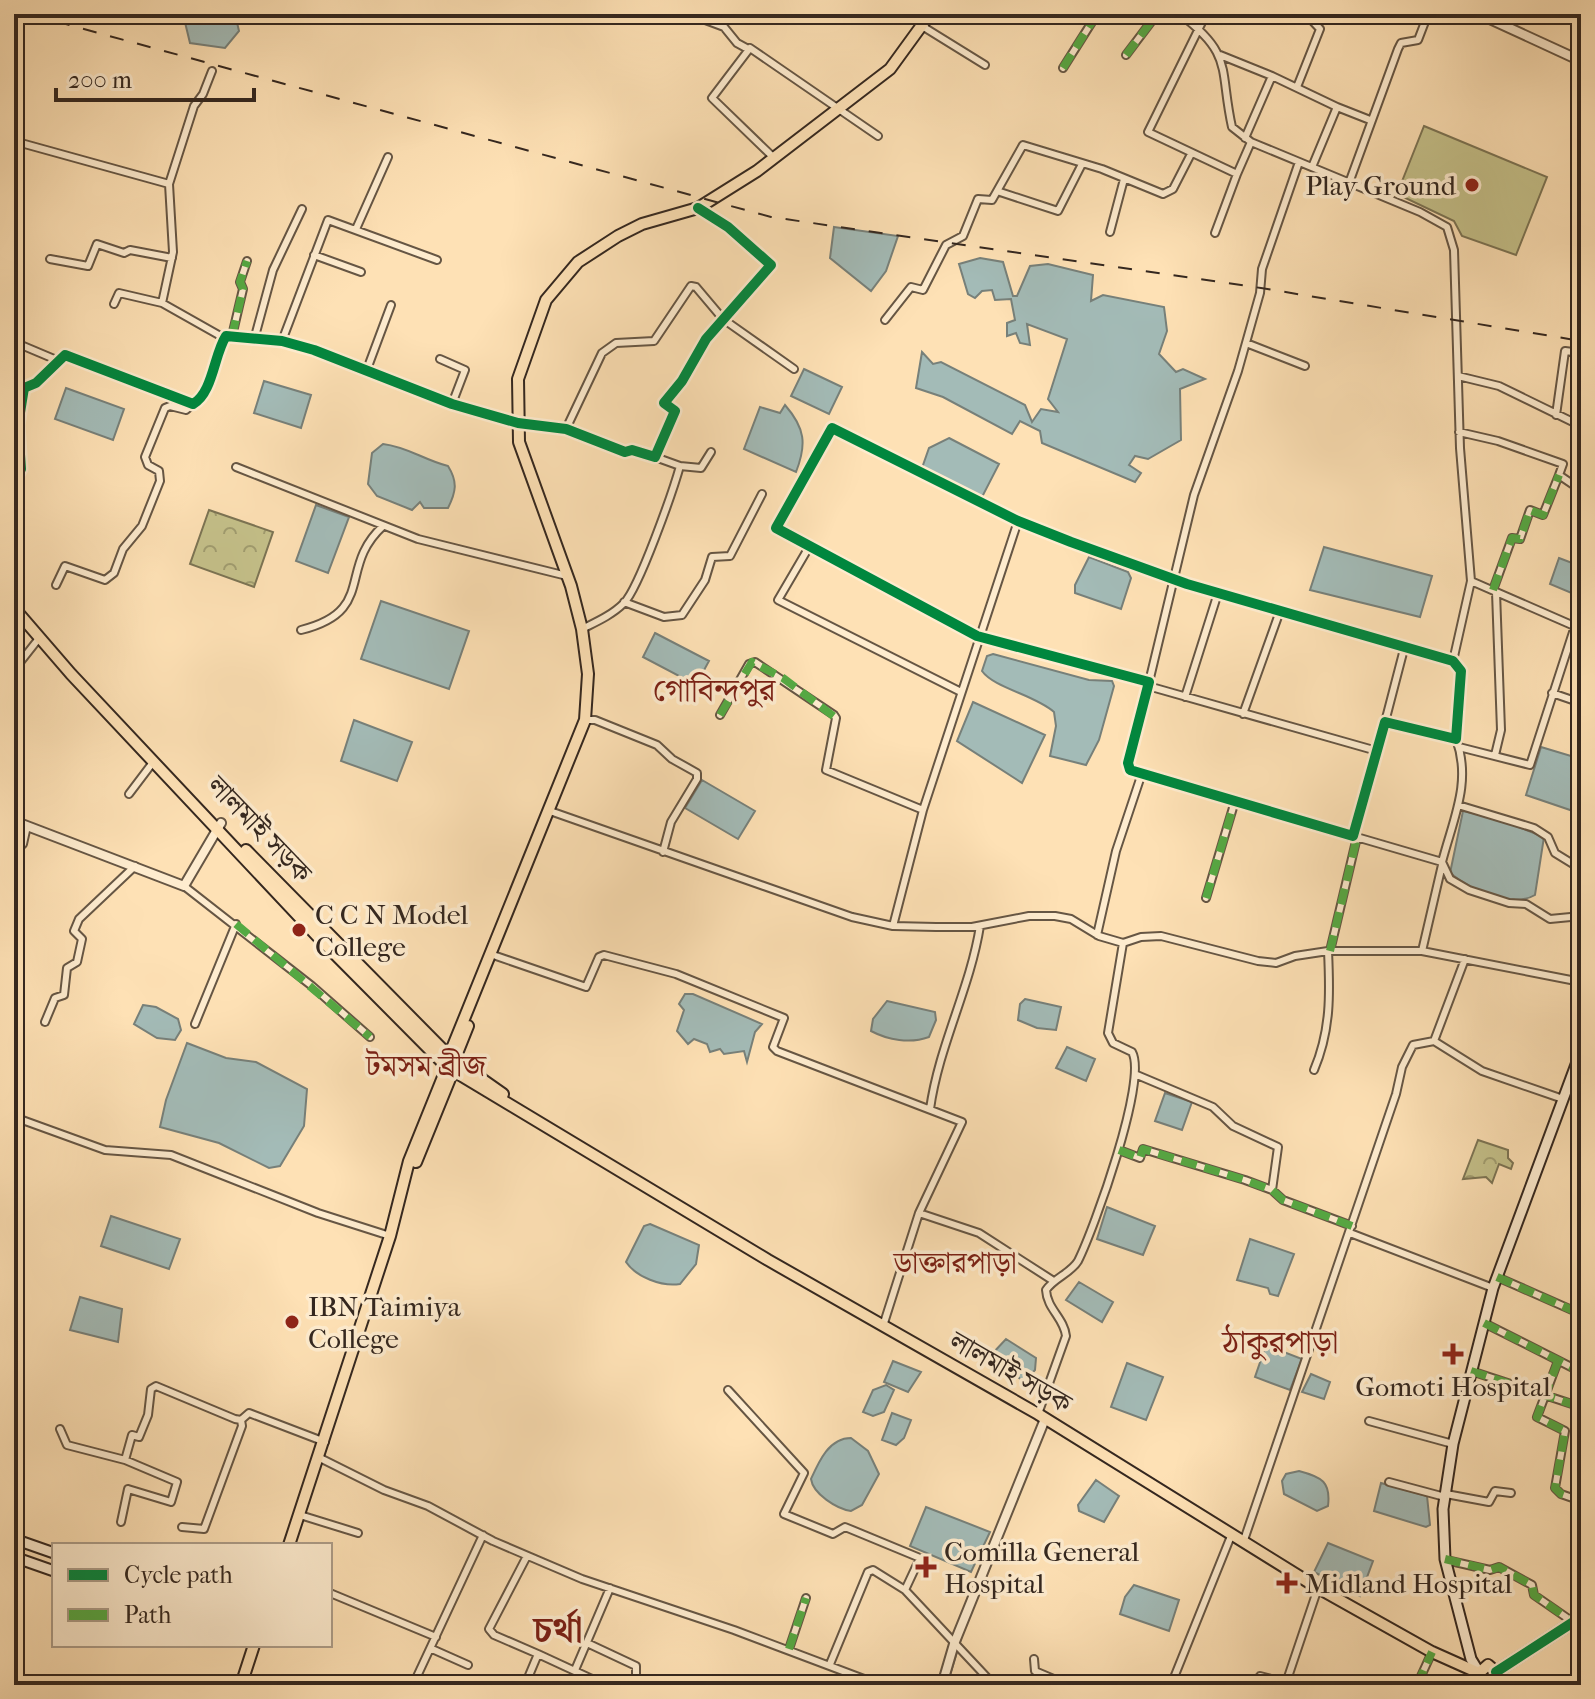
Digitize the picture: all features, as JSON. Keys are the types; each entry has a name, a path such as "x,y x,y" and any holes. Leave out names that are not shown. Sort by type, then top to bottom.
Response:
{"main road":[{"path":"290,1543 390,1236 409,1161 431,1115 585,720 588,674 582,629 567,576 524,465 518,423 518,379 546,300 578,262 618,236 642,224 698,208 774,158 890,69 930,14"},
{"name":"লালমাই সড়ক","path":"14,599 41,636 154,761 219,826"},
{"name":"লালমাই সড়ক","path":"14,608 324,937 451,1064 883,1326 1042,1416 1318,1588 1432,1652 1479,1672"},
{"path":"451,1064 496,956 498,943"},
{"path":"1577,1619 1496,1672 1494,1680 1488,1684 1481,1680 1471,1659 1445,1559 1445,1495 1453,1444 1493,1288 1581,1051"},
{"path":"14,1539 52,1552"},
{"path":"14,1557 52,1570"},
{"path":"241,1685 253,1647"},
{"path":"1479,1672 1488,1665 1496,1672"}],"street":[{"path":"689,14 724,27 737,43 839,107 878,136"},
{"path":"1063,68 1097,14"},
{"path":"1126,55 1157,14"},
{"path":"1180,14 1200,29 1220,55 1232,127 1248,140 1436,219 1447,227 1454,250 1459,432 1471,581 1453,661"},
{"path":"1206,14 1163,95 1148,132 1237,174"},
{"path":"1297,87 1320,29 1306,14"},
{"path":"1349,183 1401,43 1418,40 1428,14"},
{"path":"1483,15 1581,61"},
{"path":"922,26 985,65"},
{"path":"748,49 712,98 774,158"},
{"path":"1220,55 1370,120"},
{"path":"162,303 172,258 169,184 194,106 203,94 212,71"},
{"path":"1215,233 1272,76"},
{"path":"1312,167 1337,107"},
{"path":"14,145 21,143 169,184"},
{"path":"885,320 911,287 923,290 946,245 963,236 978,199 992,200 1000,192 1023,145 1169,194 1191,154"},
{"path":"356,229 388,157"},
{"path":"1299,162 1262,269 1260,293 1246,343 1194,495 1128,763 1130,770 1442,862 1450,879 1469,890 1509,903 1526,904 1550,919 1581,916"},
{"path":"1000,192 1058,211 1082,164"},
{"path":"1110,232 1124,179"},
{"path":"655,457 675,411 664,403 723,319 771,265 728,227 698,208"},
{"path":"254,340 273,270 302,209"},
{"path":"282,341 328,220 437,260"},
{"path":"50,259 88,266 97,244 124,253 130,250 172,258"},
{"path":"314,255 361,272"},
{"path":"56,585 65,566 105,580 114,573 123,549 142,526 160,481 159,471 148,465 145,457 165,408 170,406 186,410 198,401 228,337 243,289 240,282 247,261"},
{"path":"566,429 602,353 616,343 654,341 686,288 696,287 723,319 794,369"},
{"path":"114,304 119,293 162,303 228,337 282,341 314,350 452,404 518,423 566,429 625,452 632,450 680,466 701,468 711,452"},
{"path":"366,372 391,305"},
{"path":"14,342 59,361"},
{"path":"1246,343 1305,366"},
{"path":"1556,415 1565,351 1581,353"},
{"path":"14,481 21,469 18,425 24,388 29,383 36,383 68,355 193,404"},
{"path":"440,359 465,370 452,404"},
{"path":"1458,376 1499,386 1581,426"},
{"path":"1377,751 977,636 776,528 832,428 1018,521 1174,579 1453,661 1461,671 1456,739 1464,787 1442,862 1422,951"},
{"path":"1459,432 1498,441 1561,463 1543,515 1529,511 1520,539 1512,538 1495,591 1501,714 1495,755"},
{"path":"582,629 624,602 668,507 680,466"},
{"path":"236,467 383,526 463,553 567,576"},
{"path":"1559,475 1581,490"},
{"path":"624,602 664,617 682,615 705,580 712,557 730,556 742,539 762,494"},
{"path":"893,926 923,810 977,636 1018,521"},
{"path":"301,630 337,618 346,605 365,547 383,526"},
{"path":"809,547 778,600 961,692"},
{"path":"1459,747 1530,765 1552,693 1578,627 1471,581"},
{"path":"1185,697 1218,593"},
{"path":"1243,714 1280,611"},
{"path":"14,670 41,636"},
{"path":"1314,1070 1326,1033 1331,1003 1329,951 1355,836 1404,649"},
{"path":"720,715 749,664 755,662 783,678 836,718 826,770 923,810"},
{"path":"1552,693 1581,703"},
{"path":"585,720 595,720 657,745 672,759 697,773 697,779 671,822 663,852"},
{"path":"1385,722 1456,739"},
{"path":"129,794 154,761"},
{"path":"1097,935 1116,851 1142,773"},
{"path":"1206,898 1235,801"},
{"path":"1458,805 1534,828 1548,837 1555,853 1581,869"},
{"path":"550,811 852,917 893,926 980,926 1029,916 1055,916 1071,919 1097,935 1123,943 1141,937 1161,936 1276,963 1295,956 1329,951 1422,951 1581,982"},
{"path":"14,821 184,886 236,924 370,1037"},
{"path":"14,852 23,844 27,826"},
{"path":"184,886 219,826"},
{"path":"45,1022 55,998 64,995 67,968 77,962 82,939 74,931 79,919 135,866"},
{"path":"195,1024 236,924"},
{"path":"930,1109 935,1071 964,996 980,926"},
{"path":"942,1685 1042,1416 1066,1336 1063,1324 1046,1299 1046,1290 1052,1280 1078,1260 1119,1150 1137,1075 1132,1052 1113,1043 1108,1033 1123,943"},
{"path":"496,956 586,987 599,957 604,955 676,974 784,1018 773,1047 777,1051 962,1122 919,1213 883,1326"},
{"path":"1434,1041 1465,959"},
{"path":"1243,1543 1351,1230 1406,1055 1413,1045 1434,1041 1482,1071 1563,1099"},
{"path":"1137,1075 1213,1107 1233,1126 1278,1147 1272,1190"},
{"path":"1571,1078 1581,1084"},
{"path":"14,1117 105,1150 171,1155 304,1208 390,1236"},
{"path":"1119,1150 1140,1158 1143,1149 1272,1190 1283,1200 1493,1288"},
{"path":"919,1213 979,1233 1052,1280"},
{"path":"1497,1277 1581,1314"},
{"path":"1484,1323 1581,1372"},
{"path":"1558,1361 1537,1417 1566,1435 1559,1460 1556,1492 1581,1501"},
{"path":"1471,1371 1581,1407"},
{"path":"125,1460 132,1435 139,1437 143,1428 152,1386 241,1420"},
{"path":"728,1390 804,1473 784,1514 833,1534 845,1527 917,1556 921,1561 905,1590"},
{"path":"241,1420 249,1413 325,1442"},
{"path":"182,1527 204,1529 242,1426 241,1420"},
{"path":"1369,1421 1453,1444"},
{"path":"60,1429 67,1445 125,1460 177,1482 171,1502 128,1489 121,1522"},
{"path":"320,1458 384,1490 428,1506 527,1556 830,1664 879,1685"},
{"path":"1389,1482 1486,1502 1491,1501 1496,1490 1511,1493"},
{"path":"300,1515 358,1533"},
{"path":"1581,1518 1575,1532 1581,1537"},
{"path":"413,1685 483,1535"},
{"path":"1171,1685 1231,1536"},
{"path":"527,1556 489,1629 494,1635 605,1685"},
{"path":"1445,1559 1490,1570 1499,1567 1532,1585 1534,1595 1577,1619"},
{"path":"830,1664 871,1570 905,1590 932,1615 957,1647 994,1685"},
{"path":"575,1670 610,1588"},
{"path":"1254,1685 1260,1676 1286,1683 1318,1588"},
{"path":"332,1594 436,1637"},
{"path":"789,1649 806,1598"},
{"path":"587,1643 636,1666 636,1685"},
{"path":"432,1649 468,1665"},
{"path":"1417,1685 1432,1652"},
{"path":"525,1685 538,1654"},
{"path":"1034,1659 1035,1671 1068,1685"}],"green space":[{"name":"Play Ground","path":"1424,126 1547,177 1516,255 1462,236 1454,221 1397,194"},
{"path":"209,510 273,532 254,587 190,564"},
{"path":"1478,1140 1508,1150 1508,1158 1513,1163 1511,1169 1499,1164 1492,1183 1486,1177 1463,1179"}],"water":[{"path":"183,14 235,14 239,31 225,48 190,43"},
{"path":"834,227 898,236 886,271 871,291 830,258"},
{"path":"980,258 1003,262 1013,296 1017,296 1030,266 1048,264 1093,275 1091,301 1103,295 1164,307 1167,331 1159,354 1176,372 1183,369 1205,379 1180,389 1181,440 1148,459 1135,456 1129,465 1141,473 1135,482 1042,443 1040,431 1020,421 1012,434 943,397 916,388 922,352 933,364 941,362 1025,405 1032,422 1041,409 1058,412 1048,399 1067,339 1027,324 1030,345 1020,343 1016,333 1007,336 1007,323 1015,320 1011,299 995,300 992,290 982,291 975,298 968,294 959,264"},
{"path":"804,369 842,387 829,414 791,396"},
{"path":"264,381 311,395 301,428 254,413"},
{"path":"66,388 124,409 113,440 55,419"},
{"path":"785,405 797,421 802,437 802,453 796,472 744,449 760,407 780,413"},
{"path":"949,438 999,464 981,499 922,468 929,448"},
{"path":"383,444 448,466 455,487 448,508 424,508 420,502 412,510 377,496 368,484 372,453"},
{"path":"316,505 349,517 328,573 296,561"},
{"path":"1324,547 1432,576 1420,617 1310,590"},
{"path":"1089,557 1128,572 1131,578 1121,609 1075,593 1075,585"},
{"path":"1559,558 1572,563 1574,558 1581,561 1581,597 1550,584"},
{"path":"381,601 469,631 449,689 361,659"},
{"path":"655,633 709,661 696,685 643,657"},
{"path":"993,654 1089,680 1112,681 1114,686 1099,740 1086,765 1050,756 1056,726 1054,712 988,677 982,671 987,656"},
{"path":"973,702 1045,735 1022,783 957,741"},
{"path":"354,720 412,742 397,781 341,761"},
{"path":"1541,747 1581,759 1581,799 1573,811 1526,795"},
{"path":"702,780 755,811 738,839 685,808"},
{"path":"1463,811 1495,818 1544,837 1535,895 1514,900 1491,895 1450,873"},
{"path":"685,994 693,994 762,1024 755,1032 747,1062 744,1051 724,1054 720,1049 710,1052 707,1044 694,1039 688,1044 677,1031 684,1010 679,1004"},
{"path":"1025,999 1061,1007 1056,1030 1037,1028 1018,1020 1020,1004"},
{"path":"887,1001 935,1012 936,1020 929,1037 899,1040 871,1031 873,1019"},
{"path":"143,1005 156,1007 178,1019 181,1030 175,1040 157,1038 134,1024"},
{"path":"187,1043 226,1058 256,1062 307,1089 304,1126 280,1166 269,1168 219,1143 160,1127 166,1100"},
{"path":"1067,1047 1095,1059 1086,1081 1056,1068"},
{"path":"1165,1093 1192,1102 1182,1130 1155,1121"},
{"path":"1107,1207 1155,1226 1143,1255 1097,1239"},
{"path":"111,1216 180,1239 169,1269 101,1246"},
{"path":"650,1224 699,1245 696,1264 680,1284 650,1280 626,1262 644,1226"},
{"path":"1250,1239 1294,1254 1278,1296 1270,1294 1268,1288 1237,1280"},
{"path":"1079,1282 1113,1302 1102,1322 1066,1300"},
{"path":"80,1297 122,1309 118,1342 70,1330"},
{"path":"1006,1339 1036,1358 1035,1370 1024,1382 993,1357"},
{"path":"1266,1345 1302,1359 1290,1390 1255,1377"},
{"path":"893,1361 921,1372 908,1392 884,1382"},
{"path":"1127,1363 1163,1377 1146,1420 1111,1407"},
{"path":"1311,1374 1330,1382 1324,1399 1302,1392"},
{"path":"886,1385 894,1390 884,1412 873,1416 863,1412 873,1390"},
{"path":"892,1413 911,1420 904,1438 896,1445 882,1440"},
{"path":"851,1438 868,1451 879,1474 862,1505 851,1511 826,1500 811,1479 831,1446"},
{"path":"1299,1471 1323,1482 1328,1491 1328,1506 1317,1511 1284,1494 1282,1481 1286,1474"},
{"path":"1096,1480 1119,1496 1104,1522 1079,1511 1078,1505"},
{"path":"1381,1483 1427,1496 1430,1525 1426,1527 1374,1511"},
{"path":"926,1507 990,1532 971,1572 910,1546"},
{"path":"1328,1543 1373,1561 1360,1596 1314,1572"},
{"path":"1134,1585 1179,1600 1169,1631 1120,1614 1125,1597"}],"waterway":[{"path":"1021,1490 1036,1451"},
{"path":"977,1597 1015,1503"},
{"path":"947,1685 964,1629"}],"railway":[{"path":"29,14 771,217 1261,288 1581,341"}],"marked path":[{"path":"1063,68 1097,14"},
{"path":"1126,55 1157,14"},
{"path":"232,336 243,289 240,282 247,261"},
{"path":"1493,590 1512,538 1520,539 1530,510 1543,515 1559,475"},
{"path":"720,715 752,662 783,678 836,718"},
{"path":"1206,898 1235,801"},
{"path":"1330,951 1357,837"},
{"path":"236,924 370,1037"},
{"path":"1119,1150 1140,1158 1143,1149 1245,1180 1272,1190 1283,1200 1352,1226"},
{"path":"1497,1277 1581,1314"},
{"path":"1484,1323 1581,1372"},
{"path":"1558,1361 1537,1417 1565,1431 1555,1488 1561,1494 1581,1501"},
{"path":"1471,1371 1581,1407"},
{"path":"1581,1518 1575,1532 1581,1537"},
{"path":"1445,1559 1490,1570 1499,1567 1532,1585 1534,1595 1573,1622"},
{"path":"789,1649 806,1598"},
{"path":"1417,1685 1432,1652"}],"cycle path":[{"path":"14,481 21,469 18,425 24,388 36,383 65,355 193,404 205,391 226,336 282,341 314,350 452,404 518,423 566,429 625,452 632,450 655,457 675,411 664,403 682,381 706,339 771,265 728,227 698,208"},
{"path":"832,428 1018,521 1071,542 1187,584 1453,661 1461,671 1456,739 1385,722 1353,836 1130,770 1128,763 1149,682 977,636 776,528 832,428"},
{"path":"1496,1672 1581,1617"}],"place":[{"name":"Play Ground","path":"1472,185"},
{"name":"C C N Model College","path":"299,930"},
{"name":"IBN Taimiya College","path":"292,1322"},
{"name":"Gomoti Hospital","path":"1453,1354"},
{"name":"Comilla General Hospital","path":"926,1567"},
{"name":"Midland Hospital","path":"1287,1583"}],"district":[{"name":"গোবিন্দপুর","path":"714,690"},
{"name":"টমসম ব্রীজ","path":"426,1066"},
{"name":"ডাক্তারপাড়া","path":"955,1263"},
{"name":"ঠাকুরপাড়া","path":"1280,1342"},
{"name":"চর্থা","path":"558,1630"}]}
